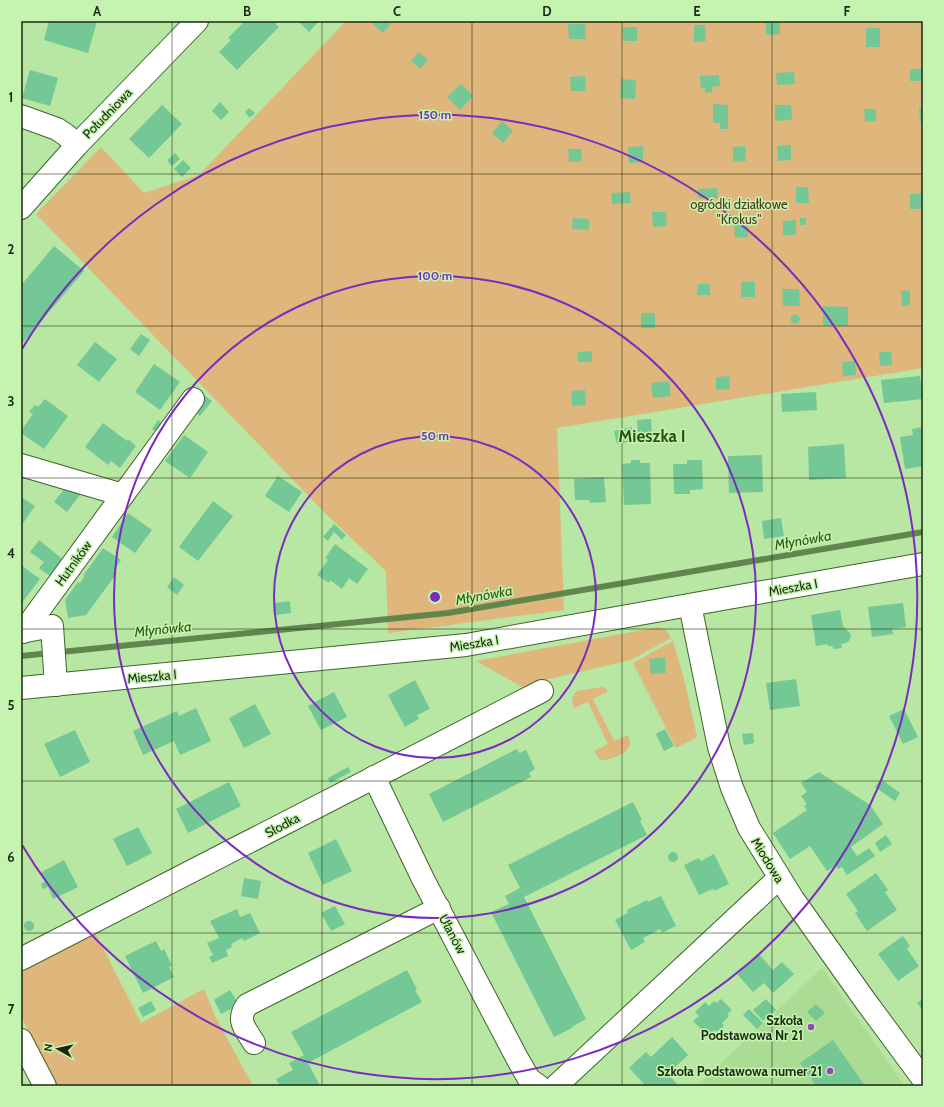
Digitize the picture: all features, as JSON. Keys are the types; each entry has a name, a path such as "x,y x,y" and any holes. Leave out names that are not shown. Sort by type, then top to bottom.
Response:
{"street":[{"name":"Południowa","path":"21,208 77,145 197,21"},
{"path":"21,116 57,129 77,145"},
{"name":"Hutników","path":"22,632 193,399"},
{"path":"21,465 123,495"},
{"name":"Mieszka I","path":"21,688 56,676 454,646 923,564"},
{"name":"Miodowa","path":"690,605 716,734 732,788 749,828 779,878 905,1056 923,1079"},
{"path":"22,632 52,626 56,676"},
{"name":"Słodka","path":"21,958 542,691"},
{"name":"Ułanów","path":"374,777 439,908 517,1058 530,1079 539,1086"},
{"path":"556,1086 779,878"},
{"path":"254,1043 243,1025 241,1018 242,1012 247,1005 439,908"},
{"path":"21,1040 45,1086"}],"shaded area":[{"name":"Szkoła Podstawowa Nr 21","path":"822,968 905,1086 697,1086"}],"green space":[{"name":"ogródki działkowe \"Krokus\"","path":"346,21 923,21 923,368 557,428 564,610 388,633 386,571 329,517 36,214 101,147 144,193 199,175"},
{"path":"659,627 666,630 671,638 631,660 536,682 526,689 476,661"},
{"path":"673,641 684,679 697,737 676,748 633,663"},
{"path":"603,687 606,688 607,692 593,699 614,741 628,735 630,744 624,752 607,759 600,760 594,751 608,744 588,702 574,708 572,701 577,691"},
{"path":"92,930 97,936 141,1023 204,989 215,1016 253,1086 57,1086 21,1017 21,971"}],"building":[{"path":"49,21 97,21 88,53 44,40"},
{"path":"245,21 273,21 279,27 237,70 219,52 231,40 228,38"},
{"path":"298,21 319,21 309,32"},
{"path":"376,21 387,21 391,24 383,33 373,24"},
{"path":"766,21 780,21 780,34 766,35"},
{"path":"568,24 585,24 586,39 569,39"},
{"path":"694,25 705,25 706,41 694,42"},
{"path":"622,27 637,27 637,41 623,41"},
{"path":"866,28 880,28 880,47 866,47"},
{"path":"419,52 428,60 420,69 411,61"},
{"path":"910,69 923,69 923,81 910,81"},
{"path":"30,70 58,78 50,106 22,98"},
{"path":"794,72 795,84 777,85 776,73"},
{"path":"719,75 720,86 712,87 712,92 705,93 705,87 701,88 700,76"},
{"path":"585,76 586,91 571,91 570,77"},
{"path":"621,79 636,80 635,99 620,98"},
{"path":"461,84 473,96 460,110 447,97"},
{"path":"220,102 229,112 221,120 212,111"},
{"path":"713,104 728,105 728,129 720,129 720,123 713,123"},
{"path":"162,105 182,124 149,158 129,139"},
{"path":"775,105 791,105 792,120 775,121"},
{"path":"923,106 923,121 920,122 919,107"},
{"path":"249,108 255,113 250,118 245,112"},
{"path":"864,109 876,109 876,121 865,122"},
{"path":"502,121 513,131 503,143 492,133"},
{"path":"791,145 791,160 778,161 777,146"},
{"path":"643,146 643,162 629,163 628,147"},
{"path":"745,146 746,161 733,162 733,147"},
{"path":"568,149 581,149 582,161 569,162"},
{"path":"175,153 180,159 172,166 167,160"},
{"path":"183,160 191,168 182,177 174,169"},
{"path":"796,187 808,187 809,203 796,203"},
{"path":"717,188 718,198 698,198 698,189"},
{"path":"630,192 631,203 612,204 611,193"},
{"path":"923,193 923,209 910,209 910,194"},
{"path":"652,212 666,212 667,226 653,227"},
{"path":"573,218 589,219 589,230 572,229"},
{"path":"800,218 806,218 806,225 800,225"},
{"path":"796,220 796,235 783,235 783,221"},
{"path":"747,223 748,237 735,238 734,224"},
{"path":"54,246 84,271 21,345 21,282 23,283"},
{"path":"741,282 755,282 755,297 741,297"},
{"path":"698,284 710,284 710,295 697,295"},
{"path":"782,289 799,289 800,306 783,306"},
{"path":"910,290 910,305 902,306 901,291"},
{"path":"823,306 848,307 848,326 823,326"},
{"path":"641,313 655,313 655,328 641,328"},
{"path":"793,315 797,315 799,319 797,323 793,323 791,321 791,317"},
{"path":"141,334 150,340 139,356 130,349"},
{"path":"95,342 117,359 99,382 77,365"},
{"path":"592,351 592,362 578,362 577,352"},
{"path":"879,352 891,352 892,365 880,366"},
{"path":"855,361 856,375 843,376 842,362"},
{"path":"154,364 180,382 160,410 135,392"},
{"path":"729,376 730,389 716,390 716,377"},
{"path":"920,376 923,399 884,403 881,380"},
{"path":"669,381 671,396 653,398 651,383"},
{"path":"585,390 586,405 572,406 571,391"},
{"path":"816,392 817,410 782,412 781,394"},
{"path":"204,395 212,401 200,416 193,410"},
{"path":"45,399 68,416 44,449 21,433 21,431 33,414 29,412 35,405 38,407"},
{"path":"651,419 652,436 638,437 637,420"},
{"path":"158,420 164,424 158,433 152,429"},
{"path":"103,423 136,446 120,468 111,461 108,465 85,447"},
{"path":"632,427 634,441 617,444 614,431"},
{"path":"923,427 923,466 905,469 900,437 913,435 912,429"},
{"path":"184,435 208,452 190,478 165,461"},
{"path":"844,444 846,478 809,480 808,447"},
{"path":"762,455 763,492 729,493 728,456"},
{"path":"631,460 640,460 640,463 650,463 651,504 624,505 622,464 631,463"},
{"path":"687,460 702,460 703,489 690,490 690,494 674,494 673,464 687,464"},
{"path":"278,476 302,492 289,512 265,496"},
{"path":"604,477 606,502 590,503 589,500 575,500 574,479"},
{"path":"67,485 83,491 67,512 54,502"},
{"path":"21,497 35,506 21,526"},
{"path":"213,501 233,516 198,561 179,547"},
{"path":"128,513 152,530 135,553 112,537"},
{"path":"781,518 784,536 764,539 762,521"},
{"path":"334,524 346,535 342,540 334,532 328,541 323,537"},
{"path":"39,540 66,562 54,579 39,568 44,562 30,552"},
{"path":"335,544 368,569 357,584 349,578 342,589 330,580 329,583 317,575 328,560 325,558"},
{"path":"103,548 121,560 114,571 117,573 86,615 68,618 65,600 78,582 80,583 84,577 83,576"},
{"path":"21,565 40,579 21,604"},
{"path":"174,577 184,585 177,595 167,587"},
{"path":"290,601 291,613 276,615 274,603"},
{"path":"903,603 906,627 892,629 893,634 872,637 868,607"},
{"path":"840,610 843,626 850,633 851,637 849,641 841,644 842,648 834,649 832,646 828,646 828,644 816,646 811,615"},
{"path":"665,657 666,673 651,674 649,659"},
{"path":"796,679 800,706 770,710 766,683"},
{"path":"415,680 430,709 417,715 419,719 405,727 388,695"},
{"path":"334,692 347,717 321,730 308,706"},
{"path":"255,704 271,734 244,748 229,718"},
{"path":"196,708 211,741 180,755 174,741 143,755 133,731 177,711 179,716"},
{"path":"904,709 918,737 903,744 889,716"},
{"path":"665,729 674,746 664,751 656,734"},
{"path":"75,730 90,762 60,777 44,744"},
{"path":"753,733 754,743 744,745 742,734"},
{"path":"517,749 519,753 526,750 535,769 529,773 531,777 443,822 429,794"},
{"path":"348,767 351,772 330,783 328,778"},
{"path":"819,772 870,805 883,824 851,847 857,856 869,848 875,856 847,875 842,867 838,869 836,865 827,871 810,846 790,859 773,833 807,810 804,806 807,804 801,796 807,792 801,783"},
{"path":"881,779 900,793 895,801 875,787"},
{"path":"229,782 241,806 188,833 176,809"},
{"path":"633,802 642,820 640,821 647,835 524,897 586,1019 554,1037 491,912 509,904 505,896 520,888 508,865"},
{"path":"138,827 152,853 127,866 113,839"},
{"path":"886,835 892,844 880,852 875,843"},
{"path":"336,839 352,871 323,885 308,853"},
{"path":"671,852 675,852 677,853 677,861 671,862 668,859 668,855"},
{"path":"714,854 729,884 714,891 713,889 699,895 684,865 699,858 701,861"},
{"path":"64,860 78,887 53,899 48,887 43,889 41,884 45,882 40,873"},
{"path":"876,873 888,890 885,892 897,910 867,931 855,913 858,911 846,894"},
{"path":"244,878 261,881 258,899 241,896"},
{"path":"661,896 676,926 662,933 660,929 643,938 645,942 631,950 615,920 628,913 627,910 647,900 648,902"},
{"path":"335,906 345,924 331,931 321,913"},
{"path":"237,909 240,917 250,913 260,933 244,941 242,938 231,944 232,947 226,950 228,956 212,963 209,957 213,955 207,943 219,938 210,921"},
{"path":"27,921 31,921 33,922 33,930 27,931 24,928 24,924"},
{"path":"903,936 910,946 907,949 919,966 898,981 878,954"},
{"path":"156,941 161,951 164,949 172,966 169,967 174,977 143,993 125,956"},
{"path":"759,954 773,970 782,962 794,974 773,993 764,983 753,992 737,974"},
{"path":"407,970 417,989 415,990 422,1002 308,1063 320,1086 280,1086 276,1079 293,1070 289,1063 304,1055 291,1032"},
{"path":"230,990 239,1005 221,1014 214,1000"},
{"path":"721,999 732,1010 727,1014 729,1016 722,1023 724,1025 722,1028 716,1032 715,1030 708,1036 693,1021 699,1016 695,1012 705,1002 709,1006 714,1001 716,1003"},
{"path":"766,999 776,1010 763,1021 753,1010"},
{"path":"923,999 923,1011 917,1003"},
{"path":"151,1001 156,1010 143,1017 138,1008"},
{"path":"816,1004 825,1013 816,1021 807,1012"},
{"path":"749,1009 763,1023 757,1029 743,1015"},
{"path":"672,1037 688,1055 668,1074 677,1084 675,1086 646,1086 629,1068 646,1052 651,1057"},
{"name":"Szkoła Podstawowa numer 21","path":"833,1040 865,1086 816,1086 800,1063"}],"waterway":[{"name":"Młynówka","path":"21,656 448,613 923,532"}],"place":[{"name":"Szkoła Podstawowa Nr 21","path":"811,1027"},
{"name":"Szkoła Podstawowa numer 21","path":"830,1071"}],"district":[{"name":"Mieszka I","path":"652,436"}]}
